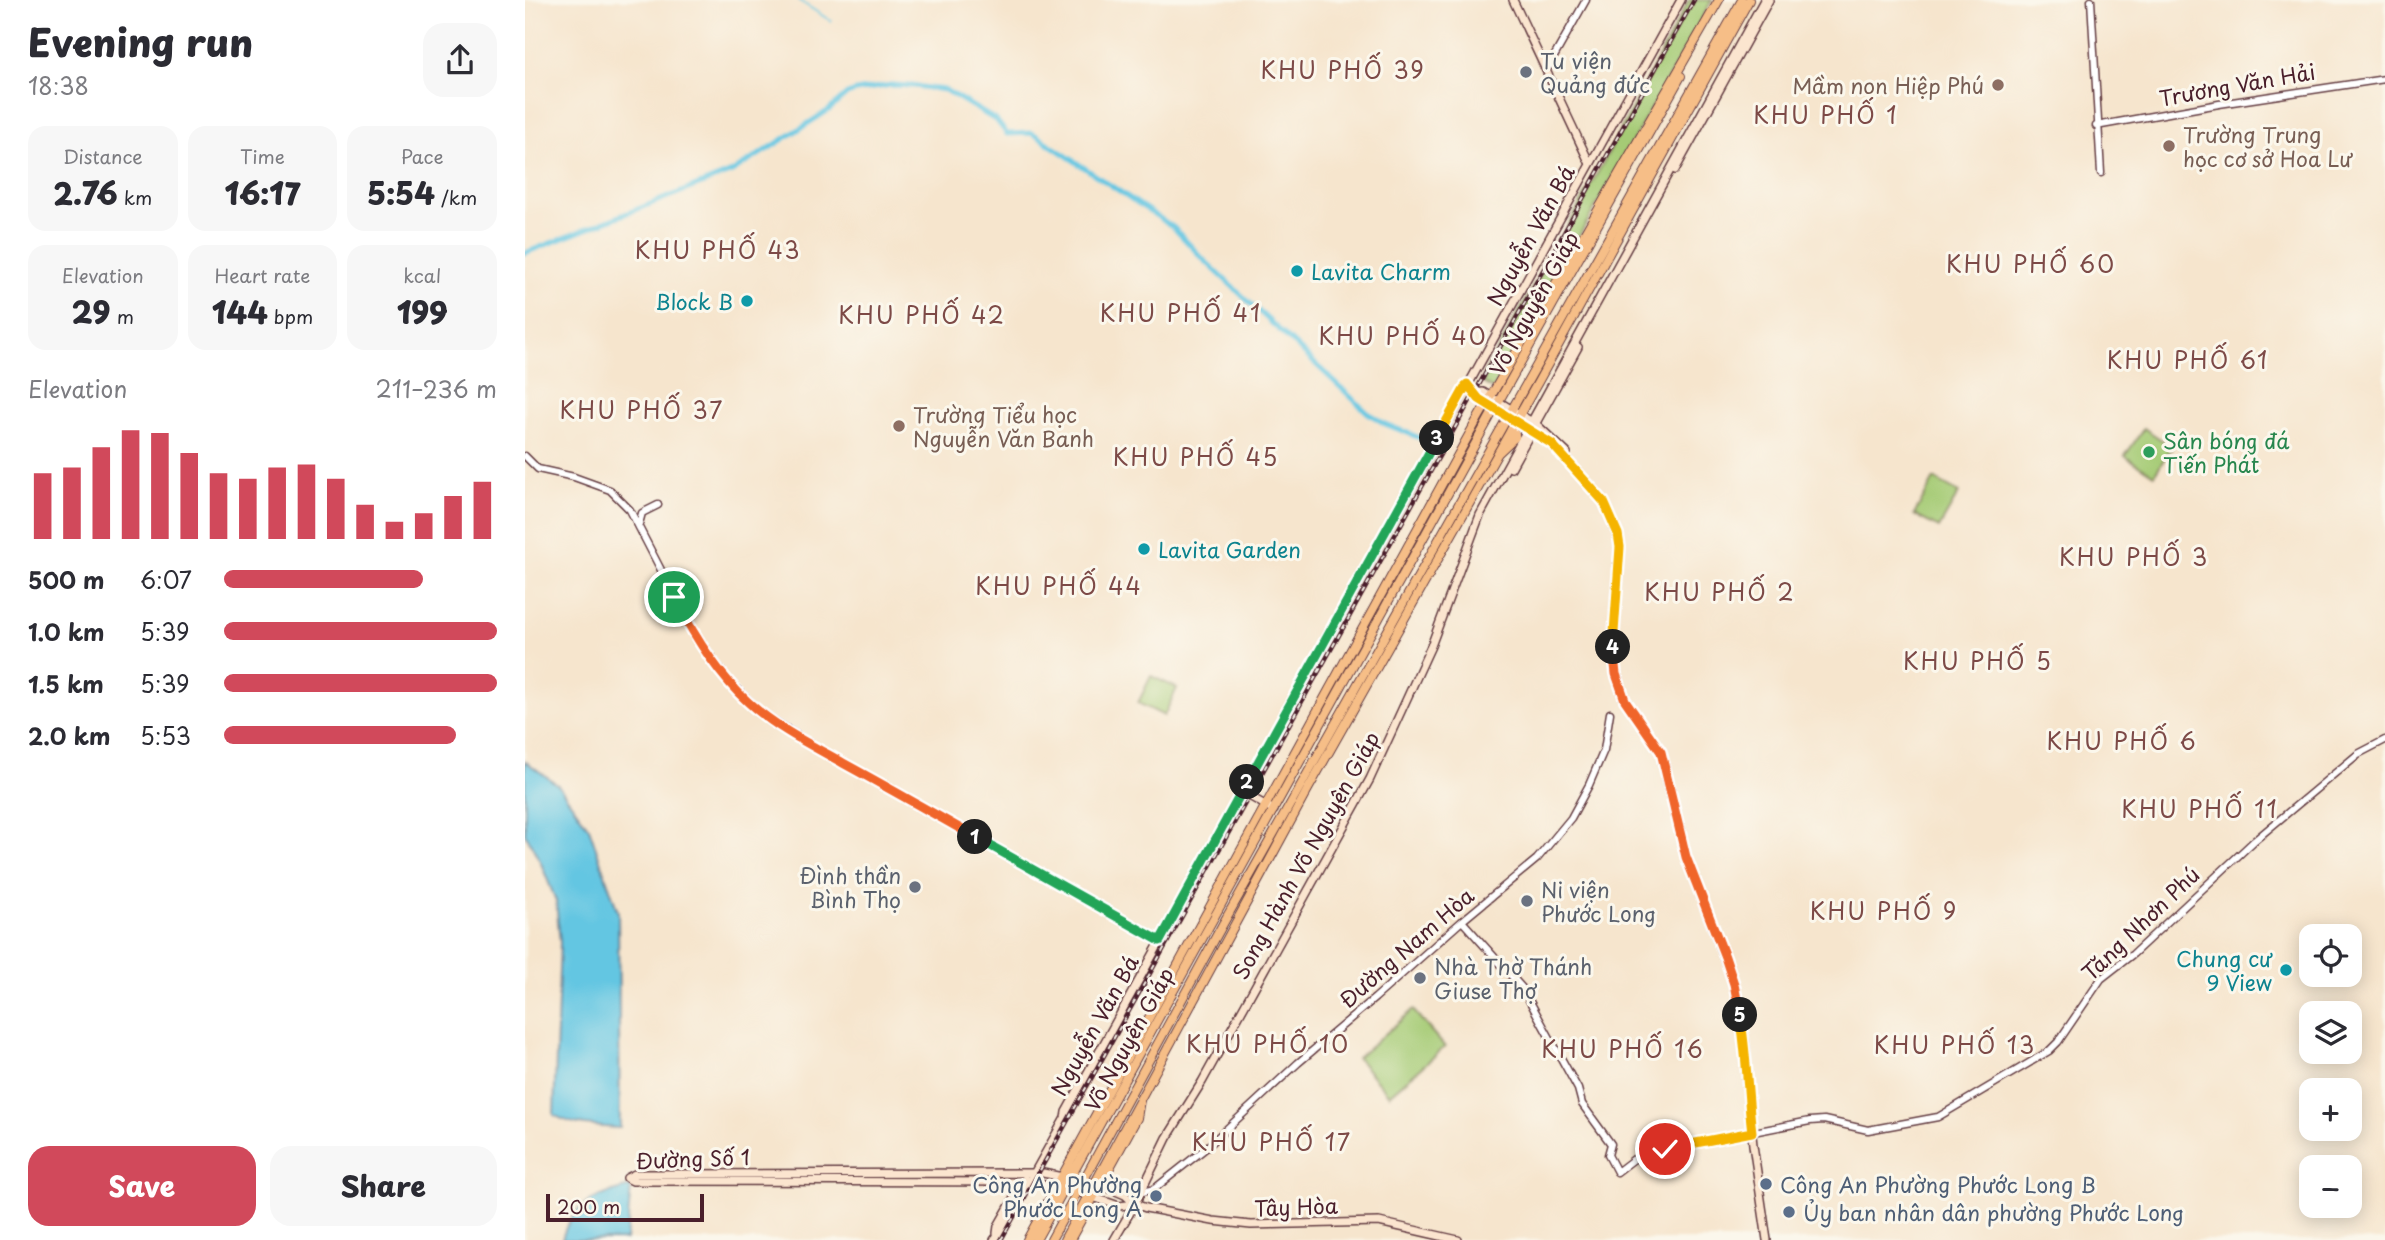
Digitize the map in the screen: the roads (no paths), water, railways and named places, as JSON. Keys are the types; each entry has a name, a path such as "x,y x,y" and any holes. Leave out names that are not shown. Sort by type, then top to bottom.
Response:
{"main road":[{"path":"1513,0 1590,164"},
{"name":"Nguyễn Văn Bá","path":"995,1237 998,1226 1065,1118 1242,792 1681,0"},
{"name":"Võ Nguyên Giáp","path":"1061,1188 1492,402 1719,0"},
{"name":"Võ Nguyên Giáp","path":"1492,402 1725,0"},
{"name":"Võ Nguyên Giáp","path":"1098,1184 1120,1137 1307,790 1499,452 1538,367 1742,0"},
{"name":"Võ Nguyên Giáp","path":"1078,1192 1224,922 1500,434 1538,382 1749,0"},
{"name":"Song Hành Võ Nguyên Giáp","path":"1533,426 1557,387 1608,290 1613,272 1766,0"},
{"name":"Song Hành Võ Nguyên Giáp","path":"1114,1240 1167,1139 1202,1082 1370,779 1416,683 1472,532 1501,474 1510,470 1605,286 1609,284"},
{"path":"1538,367 1538,382"},
{"path":"1467,384 1476,393 1483,392 1492,402 1533,426 1565,450 1604,502 1619,539 1613,636 1616,674 1625,700 1661,752 1686,857 1734,984 1745,1043 1752,1132 1767,1240"},
{"path":"1500,434 1511,430"},
{"path":"1242,792 1270,807"},
{"name":"Võ Nguyên Giáp","path":"1098,1184 1137,1118 1140,1100"},
{"path":"1103,1148 1120,1137"},
{"path":"1070,1240 1098,1184 1091,1169"},
{"name":"Đường Số 1","path":"1061,1188 1026,1182 633,1181 627,1178 635,1174 1031,1172 1085,1180"},
{"name":"Tây Hòa","path":"1085,1180 1125,1195 1135,1204"},
{"path":"1027,1240 1061,1188"},
{"path":"1036,1240 1061,1188"},
{"name":"Tây Hòa","path":"1061,1188 1119,1206 1135,1204 1241,1225 1379,1222 1458,1240"},
{"path":"1051,1240 1078,1192"},
{"path":"1064,1240 1092,1196"}],"street":[{"path":"1546,71 1586,0"},
{"path":"2091,0 2096,126 2101,173"},
{"name":"Trương Văn Hải","path":"2096,126 2227,102 2385,79"},
{"path":"525,456 538,470 573,477 610,490 630,510 692,630 727,679 759,711 813,746 1160,941"},
{"path":"639,526 642,513 658,505"},
{"name":"Đường Nam Hòa","path":"1139,1194 1154,1189 1206,1149 1250,1105 1462,921 1531,865 1571,818 1589,785 1604,750 1610,713"},
{"name":"Tăng Nhơn Phú","path":"1462,921 1523,989 1578,1089 1582,1104 1611,1144 1608,1155 1617,1172 1634,1159 1651,1152 1752,1132 1824,1120 1868,1129 1938,1117 2035,1061 2058,1042 2101,979 2133,954 2240,853 2358,754 2372,744 2385,740"}],"water":[{"path":"525,761 558,785 589,828 618,912 620,1128 578,1124 554,1115 560,942 556,901 525,833"},
{"path":"631,1187 626,1240 562,1240 572,1218 587,1203"}],"waterway":[{"path":"798,0 831,21"},
{"path":"525,253 732,172 829,110 847,94 891,85 945,90 997,121 1007,134 1032,133 1037,136 1173,227 1204,260 1368,413 1385,424 1430,442"}],"railway":[{"path":"1001,1240 1694,0"}],"place":[{"name":"Tu viện Quảng đức","path":"1526,72"},
{"name":"Mầm non Hiệp Phú","path":"1998,85"},
{"name":"Trường Trung học cơ sở Hoa Lư","path":"2169,146"},
{"name":"Lavita Charm","path":"1297,271"},
{"name":"Block B","path":"747,301"},
{"name":"Trường Tiểu học Nguyễn Văn Banh","path":"899,426"},
{"name":"Sân bóng đá Tiến Phát","path":"2149,452"},
{"name":"Lavita Garden","path":"1144,549"},
{"name":"Đình thần Bình Thọ","path":"915,887"},
{"name":"Ni viện Phước Long","path":"1527,901"},
{"name":"Chung cư 9 View","path":"2286,970"},
{"name":"Nhà Thờ Thánh Giuse Thợ","path":"1420,978"},
{"name":"Công An Phường Phước Long B","path":"1766,1184"},
{"name":"Công An Phường Phước Long A","path":"1156,1196"},
{"name":"Ủy ban nhân dân phường Phước Long","path":"1789,1212"}],"district":[{"name":"KHU PHỐ 39","path":"1343,69"},
{"name":"KHU PHỐ 1","path":"1826,114"},
{"name":"KHU PHỐ 43","path":"718,249"},
{"name":"KHU PHỐ 60","path":"2031,263"},
{"name":"KHU PHỐ 41","path":"1181,312"},
{"name":"KHU PHỐ 42","path":"922,314"},
{"name":"KHU PHỐ 40","path":"1403,335"},
{"name":"KHU PHỐ 61","path":"2188,359"},
{"name":"KHU PHỐ 37","path":"642,409"},
{"name":"KHU PHỐ 45","path":"1196,456"},
{"name":"KHU PHỐ 3","path":"2134,556"},
{"name":"KHU PHỐ 44","path":"1059,585"},
{"name":"KHU PHỐ 2","path":"1720,591"},
{"name":"KHU PHỐ 5","path":"1978,660"},
{"name":"KHU PHỐ 6","path":"2122,740"},
{"name":"KHU PHỐ 11","path":"2200,808"},
{"name":"KHU PHỐ 9","path":"1884,910"},
{"name":"KHU PHỐ 10","path":"1268,1043"},
{"name":"KHU PHỐ 13","path":"1955,1044"},
{"name":"KHU PHỐ 16","path":"1623,1048"},
{"name":"KHU PHỐ 17","path":"1272,1141"}]}
